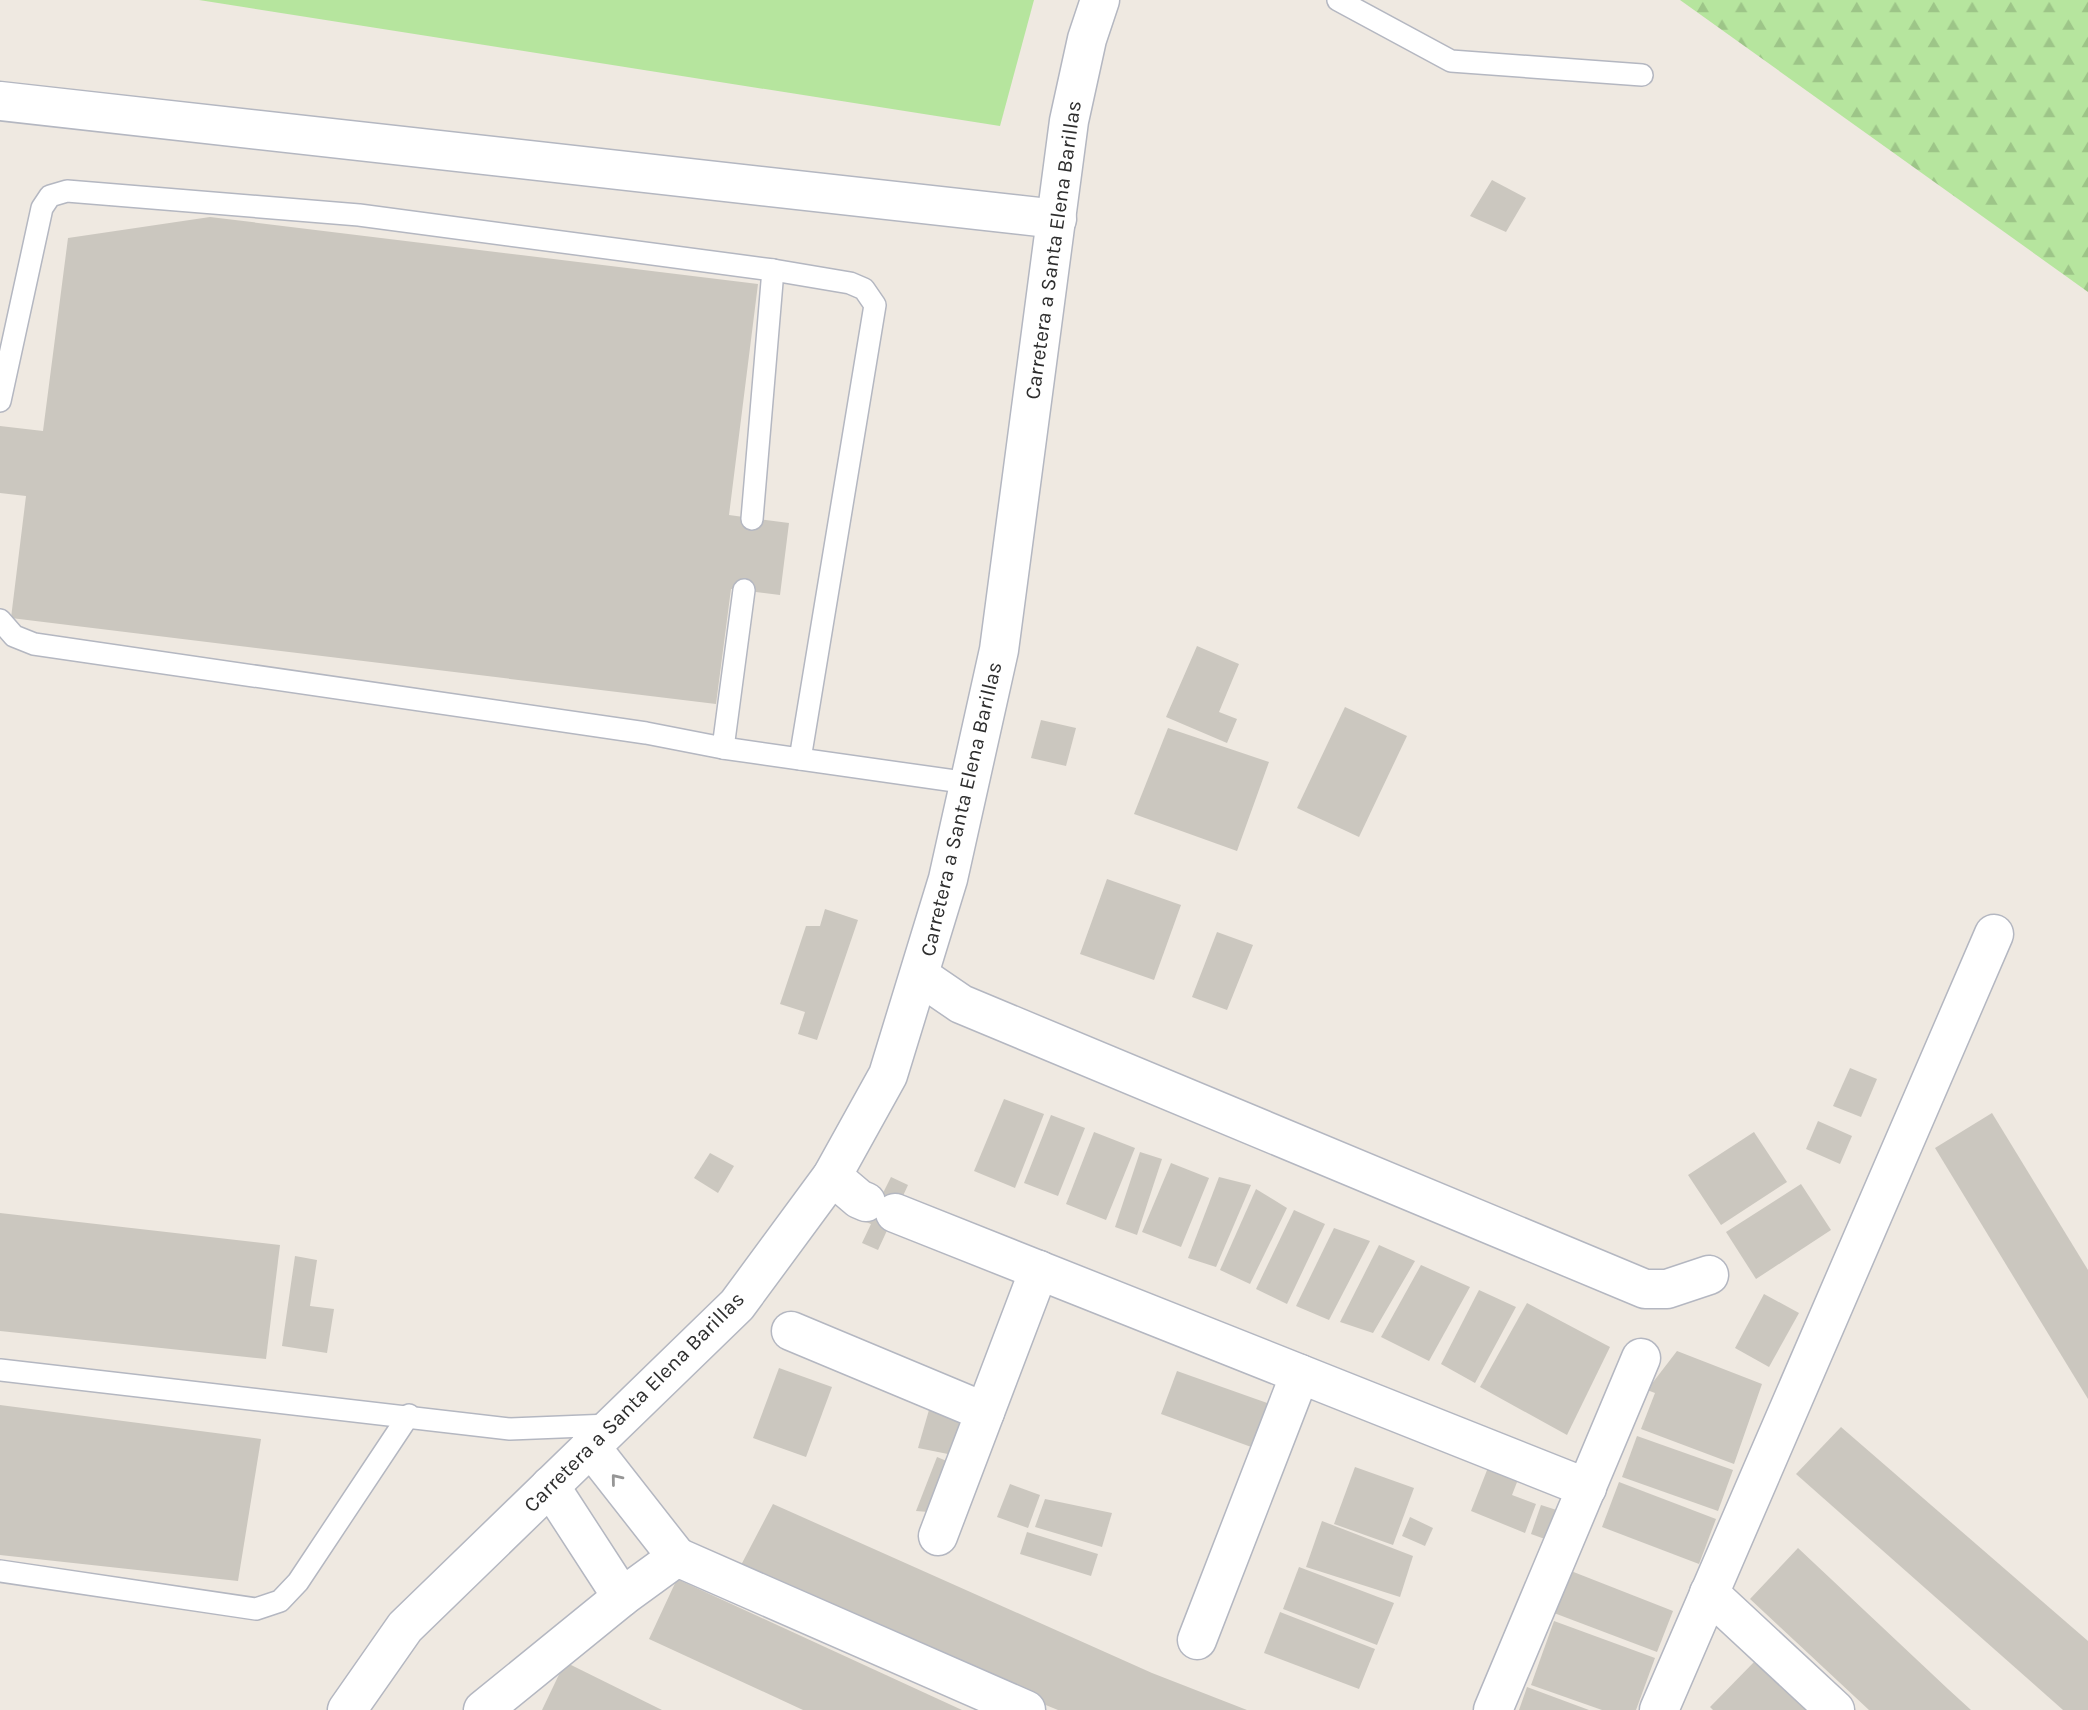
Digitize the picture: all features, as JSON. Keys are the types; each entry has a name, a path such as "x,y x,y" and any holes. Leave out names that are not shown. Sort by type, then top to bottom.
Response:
{"street":[{"name":"Carretera a Santa Elena Barillas","path":"347,1710 405,1627 737,1305 832,1176 888,1075 948,879 999,650 1069,121 1087,38 1100,0"},
{"path":"0,101 1057,219"},
{"path":"1659,1710 1994,934"},
{"path":"920,976 961,1004 1645,1289 1667,1289 1709,1275"},
{"path":"832,1176 859,1199 1587,1488"},
{"path":"938,1536 1039,1270"},
{"path":"791,1331 985,1412"},
{"path":"1493,1710 1641,1358"},
{"path":"1197,1640 1300,1374"},
{"path":"601,1436 677,1557 1026,1710"},
{"path":"550,1486 622,1597"},
{"path":"483,1710 622,1597 677,1557"},
{"path":"1709,1593 1835,1710"}],"lane":[{"path":"1338,0 1451,61 1642,75"},
{"path":"0,401 42,208 50,196 67,191 359,215 774,271 850,283 864,289 875,305 800,760"},
{"path":"752,519 774,271"},
{"path":"723,748 744,590"},
{"path":"0,620 14,636 34,644 646,733 800,760 969,783"},
{"path":"0,1370 409,1415 510,1429 601,1436"},
{"path":"0,1571 256,1609 280,1601 298,1582 409,1415"}],"green space":[{"path":"199,0 1034,0 1000,126"},
{"path":"1680,0 2088,0 2088,292"}],"building":[{"path":"1492,180 1526,198 1506,232 1470,216"},
{"path":"210,217 758,284 729,515 789,523 780,595 731,589 716,704 11,618 26,496 0,493 0,426 43,431 68,238"},
{"path":"1197,646 1239,664 1219,712 1237,719 1227,743 1166,717"},
{"path":"1345,707 1407,736 1359,837 1297,808"},
{"path":"1041,720 1076,728 1066,766 1031,758"},
{"path":"1168,728 1269,762 1237,851 1134,814"},
{"path":"1107,879 1181,905 1154,980 1080,954"},
{"path":"825,909 858,920 817,1040 798,1034 805,1012 780,1004 806,926 820,926"},
{"path":"1217,932 1253,945 1227,1010 1192,997"},
{"path":"1850,1068 1877,1079 1861,1117 1833,1106"},
{"path":"1004,1099 1044,1114 1015,1188 974,1171"},
{"path":"1992,1113 2088,1270 2088,1399 1935,1148"},
{"path":"1051,1115 1085,1128 1058,1196 1024,1183"},
{"path":"1818,1121 1852,1136 1840,1164 1806,1149"},
{"path":"1094,1132 1135,1148 1106,1220 1066,1204"},
{"path":"1754,1132 1787,1182 1721,1225 1688,1175"},
{"path":"1140,1152 1162,1159 1137,1235 1115,1227"},
{"path":"710,1153 734,1166 718,1193 694,1178"},
{"path":"1171,1163 1209,1178 1181,1247 1142,1232"},
{"path":"891,1177 908,1185 878,1250 862,1243 871,1224 858,1219 873,1188 883,1193"},
{"path":"1219,1177 1251,1185 1216,1267 1188,1258"},
{"path":"1801,1184 1831,1230 1756,1279 1726,1232"},
{"path":"1256,1189 1287,1208 1250,1284 1220,1270"},
{"path":"1294,1210 1325,1224 1287,1304 1256,1289"},
{"path":"0,1213 280,1245 266,1359 0,1331"},
{"path":"1334,1228 1370,1241 1329,1320 1296,1306"},
{"path":"1379,1245 1415,1261 1373,1333 1340,1322"},
{"path":"295,1256 317,1260 310,1306 334,1309 327,1353 282,1346"},
{"path":"1421,1265 1470,1287 1429,1361 1381,1337"},
{"path":"1479,1290 1516,1307 1475,1383 1441,1364"},
{"path":"1764,1294 1799,1313 1769,1367 1735,1348"},
{"path":"1527,1303 1610,1347 1567,1435 1480,1387"},
{"path":"1677,1351 1762,1384 1734,1464 1641,1429 1655,1393 1647,1390"},
{"path":"779,1368 832,1387 806,1457 753,1438"},
{"path":"1177,1371 1270,1404 1254,1448 1161,1414"},
{"path":"931,1403 976,1415 963,1457 918,1448"},
{"path":"0,1405 261,1439 238,1581 0,1555"},
{"path":"1841,1427 2088,1641 2088,1710 2063,1710 1796,1474"},
{"path":"1637,1436 1733,1470 1718,1511 1622,1477"},
{"path":"937,1457 959,1466 941,1513 916,1511"},
{"path":"1491,1460 1521,1472 1512,1495 1536,1504 1525,1533 1471,1511"},
{"path":"1355,1467 1414,1488 1393,1545 1334,1524"},
{"path":"1619,1482 1716,1519 1699,1564 1602,1527"},
{"path":"1010,1484 1040,1495 1028,1528 997,1517"},
{"path":"1045,1499 1112,1513 1102,1547 1035,1527"},
{"path":"773,1504 1152,1673 1247,1710 1058,1710 1006,1689 740,1567"},
{"path":"1541,1505 1566,1513 1556,1543 1531,1534"},
{"path":"1410,1517 1433,1528 1425,1546 1402,1536"},
{"path":"1322,1521 1413,1556 1400,1597 1306,1567"},
{"path":"1027,1532 1098,1554 1091,1576 1020,1554"},
{"path":"1798,1548 1971,1710 1869,1710 1750,1599"},
{"path":"1299,1567 1394,1603 1377,1645 1283,1609"},
{"path":"1571,1571 1673,1611 1657,1652 1554,1613"},
{"path":"677,1579 962,1710 803,1710 649,1639"},
{"path":"1280,1612 1375,1649 1359,1689 1264,1653"},
{"path":"1554,1621 1655,1658 1636,1710 1602,1710 1531,1685"},
{"path":"1756,1660 1811,1710 1713,1710 1710,1707"},
{"path":"565,1662 662,1710 542,1710"},
{"path":"1527,1687 1589,1710 1519,1710"}]}
